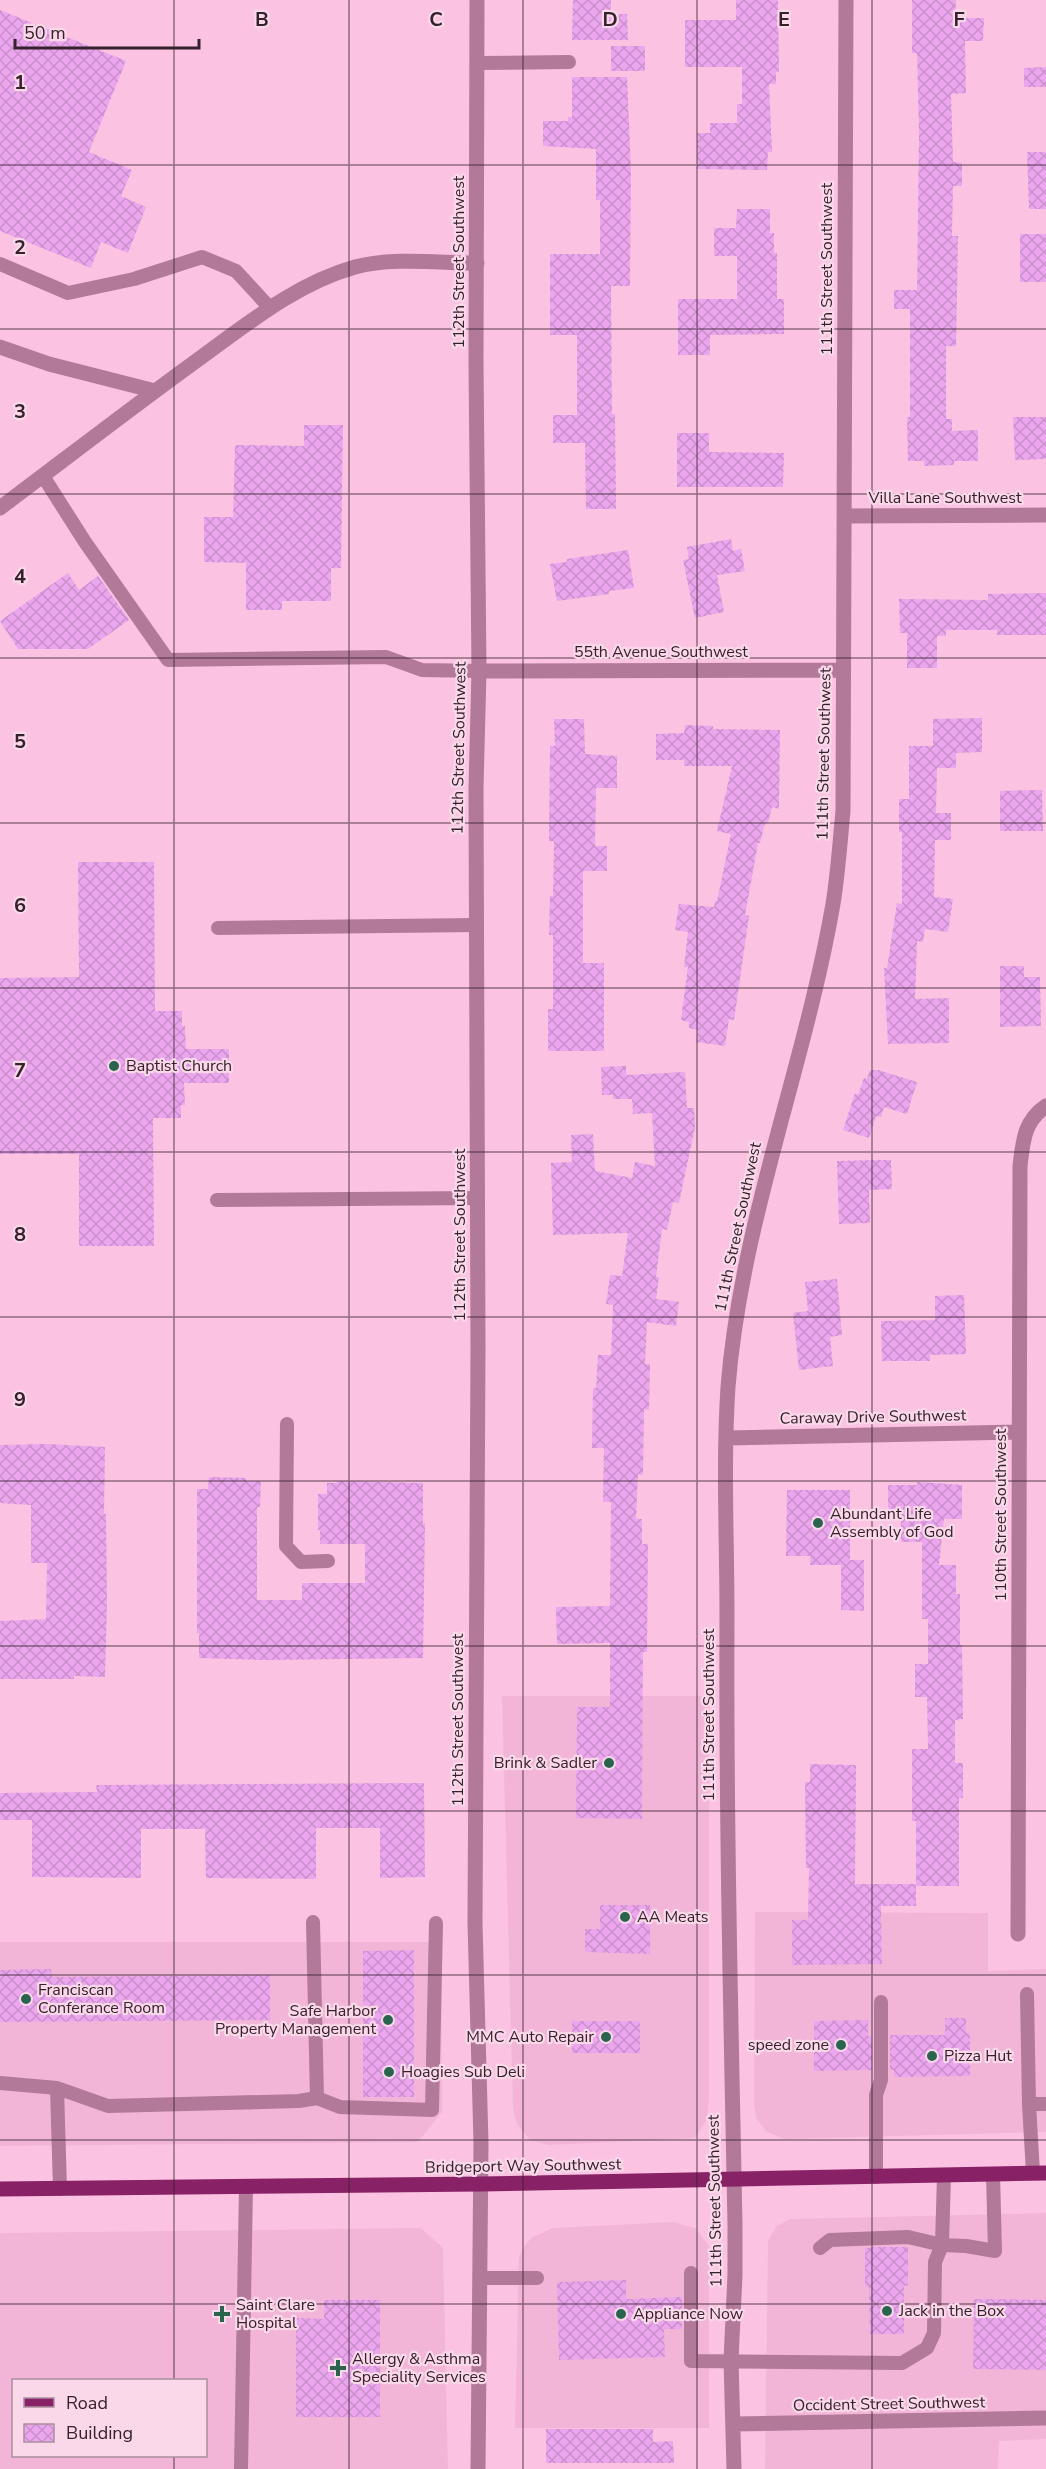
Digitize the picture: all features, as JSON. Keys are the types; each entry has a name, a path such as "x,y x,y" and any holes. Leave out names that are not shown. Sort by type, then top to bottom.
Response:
{"main road":[{"name":"Bridgeport Way Southwest","path":"0,2189 481,2184 1040,2173"}],"street":[{"name":"112th Street Southwest","path":"477,0 478,1198 475,1923 481,2184 478,2469"},
{"name":"111th Street Southwest","path":"734,2469 731,2360 735,2275 726,1705 728,1387 736,1320 755,1223 806,1023 833,904 843,811 846,0"},
{"path":"0,508 155,391 270,308 309,284 358,266 382,263 477,263"},
{"path":"0,346 49,364 155,391"},
{"name":"Villa Lane Southwest","path":"844,516 1046,515"},
{"name":"55th Avenue Southwest","path":"478,671 843,670"},
{"name":"110th Street Southwest","path":"1018,1934 1020,1166 1024,1136 1030,1120 1046,1106"},
{"name":"Caraway Drive Southwest","path":"727,1438 1019,1432"},
{"name":"Occident Street Southwest","path":"734,2424 1046,2418"}],"lane":[{"path":"478,63 569,62"},
{"path":"0,264 68,293 134,279 202,257 236,271 270,308"},
{"path":"43,476 85,542 168,660 386,657 422,670 478,671"},
{"path":"218,928 477,925"},
{"path":"218,1200 478,1198"},
{"path":"287,1424 286,1546 301,1562 328,1562"},
{"path":"313,1922 317,2098"},
{"path":"0,2082 57,2088 108,2106 299,2101 317,2098 340,2107 432,2110 436,1923"},
{"path":"1027,1994 1029,2104 1040,2173"},
{"path":"876,2177 876,2095 882,2080 881,2002"},
{"path":"57,2088 60,2189"},
{"path":"1029,2104 1046,2104"},
{"path":"820,2248 830,2240 908,2236 942,2245 996,2251 993,2174"},
{"path":"691,2273 691,2361 902,2363 927,2348 934,2333 935,2262 942,2245 944,2175"},
{"path":"242,2469 246,2187"},
{"path":"481,2278 537,2278"}],"shaded area":[{"path":"502,1696 709,1696 709,2096 707,2119 695,2138 548,2145 530,2140 517,2124 513,2109"},
{"path":"755,1912 988,1913 988,1971 1046,1969 1046,2132 785,2139 767,2132 756,2118 754,2103"},
{"path":"0,1942 441,1942 442,2112 418,2142 0,2146"},
{"path":"1046,2213 1046,2439 999,2441 998,2469 765,2469 768,2241 776,2227 790,2219"},
{"path":"673,2222 695,2228 709,2246 709,2428 515,2428 519,2258 524,2247 531,2238 553,2228"},
{"name":"Saint Clare Hospital","path":"421,2228 443,2248 448,2469 0,2469 0,2233"}],"building":[{"path":"573,0 611,0 611,14 627,14 628,40 572,40"},
{"path":"736,0 778,0 779,72 776,72 776,84 769,84 772,152 768,152 767,170 697,169 697,133 710,133 710,123 737,123 737,104 742,104 742,67 685,67 685,20 736,20"},
{"path":"912,0 956,0 955,18 984,18 983,41 965,41 966,93 951,94 953,162 962,163 962,186 953,186 952,236 958,236 956,346 946,346 946,419 952,419 952,431 978,430 978,461 954,461 954,465 924,466 924,461 908,461 910,309 894,309 894,290 917,290 919,134 917,53 912,53"},
{"path":"0,10 126,61 89,152 132,170 121,196 146,207 128,253 101,242 91,268 0,231"},
{"path":"611,46 645,46 645,71 611,71"},
{"path":"1046,67 1046,87 1024,87 1024,68"},
{"path":"572,77 627,77 631,171 630,286 611,286 612,414 615,414 616,509 586,509 585,443 553,443 553,415 577,415 577,335 550,335 550,254 600,254 600,200 596,200 596,149 543,146 543,121 568,121 568,117 572,117"},
{"path":"1027,152 1046,152 1046,209 1029,209"},
{"path":"737,209 770,209 770,233 774,233 774,253 777,253 777,299 784,299 784,334 710,335 710,355 678,355 678,299 737,299 737,256 714,256 714,228 736,228"},
{"path":"1020,234 1046,234 1046,282 1020,282"},
{"path":"1013,417 1046,417 1046,459 1015,460"},
{"path":"304,425 343,425 341,568 331,568 331,601 282,601 282,610 246,610 246,563 204,562 204,517 233,517 235,445 304,446"},
{"path":"677,433 709,433 709,452 784,453 783,487 677,487"},
{"path":"731,539 733,551 741,549 745,571 717,575 724,612 695,618 683,560 689,559 687,547"},
{"path":"628,550 634,588 557,601 550,564 567,562 567,559"},
{"path":"68,573 79,590 98,576 129,620 88,649 18,649 0,621"},
{"path":"1046,593 1046,635 997,635 997,630 946,630 946,636 937,636 937,668 907,668 907,633 900,633 899,599 988,600 988,594"},
{"path":"982,718 982,752 956,753 956,768 937,768 936,813 951,813 951,840 935,840 934,897 953,899 948,932 925,929 923,942 917,941 915,999 949,998 949,1043 888,1044 884,968 887,968 897,903 902,904 902,832 899,832 899,799 909,799 909,746 933,746 933,719"},
{"path":"554,719 584,719 585,754 617,756 617,788 596,788 595,846 607,846 607,871 583,871 583,963 604,963 604,1051 548,1051 548,1009 553,1009 553,935 549,935 550,896 553,896 554,841 549,841 550,746 555,746"},
{"path":"685,725 713,726 713,729 780,730 779,809 772,807 768,823 765,823 760,843 758,843 745,915 749,916 734,1020 729,1019 725,1046 696,1042 698,1030 689,1028 689,1022 681,1020 688,967 684,967 688,932 675,930 679,904 714,907 717,901 731,834 717,831 732,766 684,766 684,760 656,760 656,734 684,733"},
{"path":"1042,790 1043,831 1000,831 1000,791"},
{"name":"Baptist Church","path":"78,862 154,862 155,1011 182,1011 186,1049 229,1049 229,1083 184,1083 185,1105 181,1105 181,1118 153,1118 154,1246 79,1246 79,1154 0,1154 0,978 79,977"},
{"path":"1000,966 1024,966 1024,977 1040,977 1041,1026 1000,1027"},
{"path":"626,1066 626,1075 685,1072 687,1108 694,1108 695,1127 679,1203 673,1202 667,1230 662,1229 656,1277 659,1277 656,1299 679,1302 676,1326 647,1322 645,1364 650,1364 649,1410 644,1409 643,1475 638,1474 636,1519 642,1519 642,1544 648,1544 647,1652 643,1652 642,1819 576,1818 577,1707 610,1707 610,1643 557,1644 556,1607 610,1606 611,1502 603,1502 604,1448 592,1448 593,1388 596,1388 598,1355 611,1355 613,1305 606,1304 610,1275 622,1276 628,1233 553,1235 551,1163 572,1162 571,1135 593,1134 595,1171 632,1178 635,1162 655,1166 652,1113 633,1114 632,1099 613,1099 613,1095 602,1095 601,1067"},
{"path":"870,1070 878,1070 917,1082 907,1114 884,1107 881,1117 876,1116 869,1138 843,1130 855,1093 858,1095 864,1078 867,1079"},
{"path":"891,1160 892,1189 869,1190 870,1223 839,1224 837,1161"},
{"path":"837,1279 842,1335 830,1337 833,1366 799,1370 793,1313 808,1311 805,1282"},
{"path":"964,1295 966,1354 930,1355 930,1361 882,1361 881,1321 935,1320 935,1296"},
{"path":"47,1444 105,1447 104,1514 106,1514 107,1604 105,1677 0,1679 0,1621 46,1619 47,1563 31,1563 31,1505 0,1503 0,1445"},
{"path":"209,1477 246,1478 246,1481 261,1481 260,1507 257,1507 257,1600 302,1600 302,1583 365,1583 365,1544 320,1544 318,1494 327,1494 327,1483 337,1483 337,1481 423,1483 423,1523 425,1523 423,1658 265,1660 199,1658 197,1489 208,1489"},
{"path":"917,1482 962,1485 962,1519 944,1519 939,1565 956,1565 956,1594 960,1594 963,1719 955,1720 955,1763 963,1763 963,1798 959,1798 959,1886 916,1886 916,1906 881,1906 882,1964 792,1965 792,1920 808,1920 809,1868 806,1868 805,1782 810,1782 810,1764 856,1765 855,1884 916,1884 916,1821 912,1821 912,1749 928,1749 927,1697 915,1697 915,1664 928,1664 928,1619 922,1619 922,1542 901,1542 901,1519 888,1519 888,1485 917,1485"},
{"name":"Abundant Life Assembly of God","path":"787,1490 850,1490 850,1560 864,1560 864,1611 841,1610 841,1565 810,1565 810,1556 786,1556"},
{"path":"424,1783 425,1877 380,1878 380,1828 316,1828 316,1879 206,1878 205,1829 141,1829 141,1878 32,1877 32,1820 0,1820 0,1793 97,1792 96,1785"},
{"name":"AA Meats","path":"600,1905 650,1905 650,1954 585,1952 585,1929 600,1929"},
{"path":"414,1950 414,2097 363,2097 363,1951"},
{"path":"51,1969 52,1977 270,1975 270,2020 0,2022 0,1970"},
{"name":"Pizza Hut","path":"945,2018 966,2018 966,2033 970,2033 970,2076 894,2077 894,2070 890,2070 890,2035 945,2035"},
{"name":"speed zone","path":"868,2020 868,2036 872,2036 872,2070 814,2071 814,2021"},
{"name":"MMC Auto Repair","path":"572,2021 640,2021 640,2053 572,2053"},
{"name":"Jack in the Box","path":"908,2247 908,2285 904,2286 904,2334 870,2334 869,2287 865,2286 865,2248"},
{"name":"Appliance Now","path":"626,2280 626,2299 682,2297 682,2329 664,2329 665,2357 559,2360 557,2282"},
{"path":"974,2299 1046,2300 1046,2370 973,2369"},
{"name":"Allergy & Asthma Speciality Services","path":"324,2300 380,2300 380,2417 296,2417 296,2318 324,2319"},
{"path":"546,2429 653,2429 653,2442 673,2441 674,2463 546,2463"}],"place":[{"name":"Baptist Church","path":"114,1066"},
{"name":"Abundant Life Assembly of God","path":"818,1523"},
{"name":"Brink & Sadler","path":"609,1763"},
{"name":"AA Meats","path":"625,1917"},
{"name":"Franciscan Conferance Room","path":"26,1999"},
{"name":"Safe Harbor Property Management","path":"388,2020"},
{"name":"MMC Auto Repair","path":"606,2037"},
{"name":"speed zone","path":"841,2045"},
{"name":"Pizza Hut","path":"932,2056"},
{"name":"Hoagies Sub Deli","path":"389,2072"},
{"name":"Jack in the Box","path":"887,2311"},
{"name":"Saint Clare Hospital","path":"222,2314"},
{"name":"Appliance Now","path":"621,2314"},
{"name":"Allergy & Asthma Speciality Services","path":"338,2368"}]}
